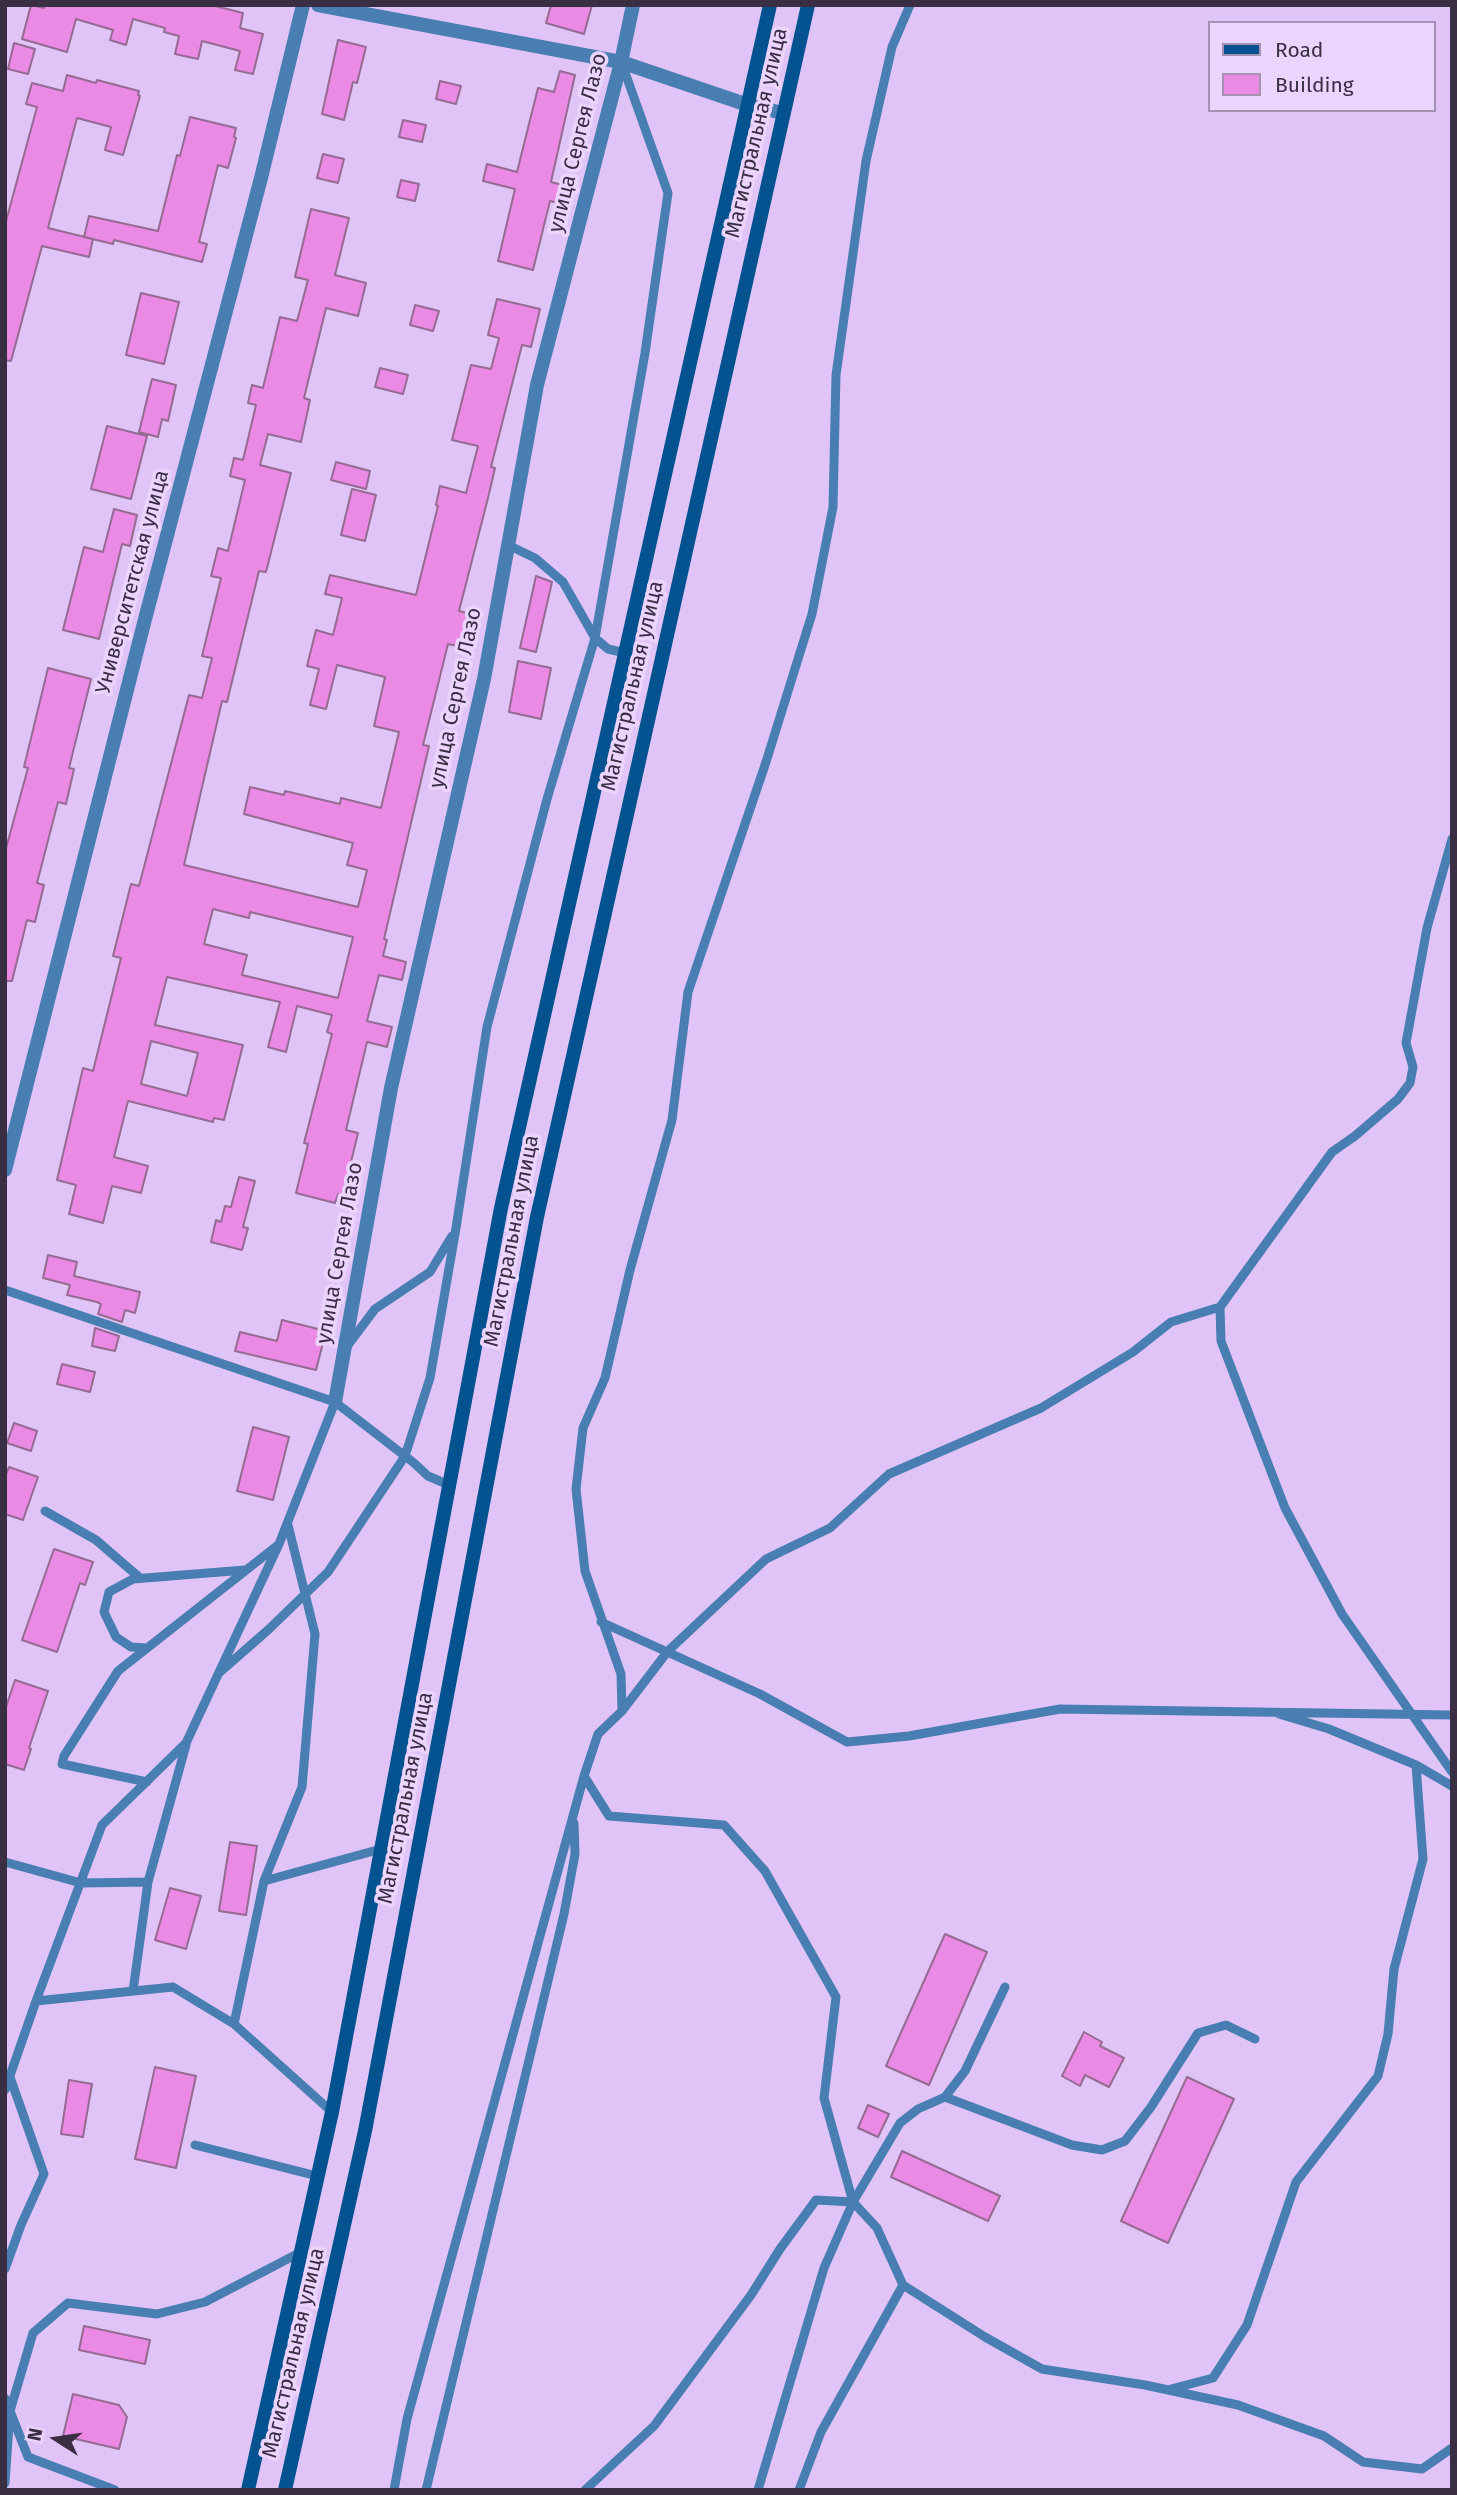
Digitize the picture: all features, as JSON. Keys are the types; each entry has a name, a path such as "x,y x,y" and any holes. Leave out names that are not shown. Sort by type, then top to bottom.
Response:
{"main road":[{"name":"Магистральная улица","path":"248,2490 332,2112 501,1208 770,5"},
{"name":"Магистральная улица","path":"285,2490 365,2131 537,1217 808,5"}],"street":[{"name":"Университетская улица","path":"5,1170 140,636 261,178 303,5"},
{"path":"318,5 621,62 748,105 783,113"},
{"name":"улица Сергея Лазо","path":"335,1402 391,1087 484,679 537,385 621,62 633,5"}],"lane":[{"path":"622,1711 621,1674 585,1571 576,1489 583,1428 605,1378 630,1270 673,1120 688,992 766,762 812,614 832,507 836,375 864,173 892,47 911,5"},
{"path":"219,1672 328,1572 405,1456 430,1378 487,1027 547,799 595,638 645,354 668,193 621,62"},
{"path":"508,545 535,558 563,582 595,638 608,649 625,653"},
{"path":"394,2490 407,2419 584,1776 598,1734 622,1711 668,1651 766,1559 830,1528 890,1474 1041,1408 1133,1352 1171,1322 1220,1307 1332,1152 1398,1099 1410,1083 1413,1067 1406,1043 1427,928 1452,839"},
{"path":"345,1349 375,1309 430,1272 456,1228"},
{"path":"5,1290 335,1402 428,1476 449,1485"},
{"path":"1220,1307 1221,1341 1285,1508 1342,1614 1452,1772"},
{"path":"133,1991 148,1882 186,1743 279,1544 335,1402"},
{"path":"44,1511 96,1540 140,1578"},
{"path":"234,2024 264,1881 302,1787 314,1634 288,1523"},
{"path":"147,1782 62,1764 64,1756 118,1671 279,1544"},
{"path":"146,1648 131,1647 116,1637 104,1612 109,1592 134,1578 246,1570"},
{"path":"601,1622 760,1694 847,1742 909,1736 1060,1709 1452,1715"},
{"path":"1269,1711 1329,1729 1416,1765 1452,1786"},
{"path":"5,2090 102,1825 186,1743"},
{"path":"1166,2390 1213,2378 1247,2325 1296,2182 1378,2076 1388,2034 1394,1969 1423,1859 1416,1765"},
{"path":"584,1776 609,1816 724,1825 765,1871 836,1997 824,2098 853,2202 877,2228 903,2285 1042,2369 1238,2405 1324,2436 1363,2462 1422,2469 1452,2448"},
{"path":"426,2490 564,1914 575,1854 574,1812"},
{"path":"264,1881 381,1849"},
{"path":"5,1862 80,1883 148,1882"},
{"path":"36,2001 173,1987 234,2024 332,2112"},
{"path":"758,2490 824,2268 853,2202 900,2123 918,2109 945,2097 965,2071 1005,1987"},
{"path":"945,2097 1072,2145 1102,2150 1125,2141 1151,2107 1198,2033 1226,2025 1255,2039"},
{"path":"5,2269 44,2174 10,2077"},
{"path":"195,2145 317,2176"},
{"path":"585,2490 654,2426 751,2295 816,2200 853,2202"},
{"path":"5,2483 10,2411 33,2333 68,2303 158,2314 205,2302 301,2252"},
{"path":"799,2490 821,2432 903,2285"},
{"path":"5,2398 28,2456 115,2490"}],"building":[{"path":"31,5 44,8 45,5 211,5 243,13 240,28 263,34 253,74 235,70 240,51 202,41 198,59 175,54 179,36 164,32 165,28 133,19 126,45 110,40 113,30 76,19 67,52 22,39"},
{"path":"551,5 592,5 584,34 546,23"},
{"path":"338,40 366,47 357,83 353,82 344,120 322,114"},
{"path":"14,43 35,49 28,74 8,69"},
{"path":"560,71 575,75 551,182 566,186 562,204 550,201 533,270 498,261 515,189 483,181 487,164 517,172 538,88 554,92"},
{"path":"67,75 139,91 140,96 123,155 105,150 111,127 77,118 48,228 93,239 89,257 42,246 11,361 5,360 5,225 37,107 26,104 32,83 63,91"},
{"path":"440,81 461,86 456,104 436,99"},
{"path":"190,117 236,128 228,168 218,165 199,242 207,244 202,262 114,240 113,244 84,237 89,216 158,231 177,155 180,156"},
{"path":"403,120 426,125 422,142 399,137"},
{"path":"323,154 344,159 338,183 317,178"},
{"path":"401,180 419,184 415,201 397,197"},
{"path":"311,209 349,218 335,275 366,283 358,316 326,308 304,398 310,400 301,442 268,434 260,465 291,473 266,572 259,571 227,702 222,701 184,865 358,907 367,870 347,865 353,843 244,814 250,787 284,795 285,791 340,804 341,798 381,808 399,732 374,726 385,677 337,665 326,709 310,705 319,669 307,666 316,630 333,635 342,598 325,594 330,575 416,595 438,506 440,486 466,493 478,446 452,440 471,365 491,369 499,338 488,335 497,299 540,309 531,347 522,345 491,467 495,468 488,498 459,611 475,615 467,648 448,644 423,745 429,746 384,939 387,940 383,956 406,962 402,980 379,975 367,1021 392,1027 387,1047 367,1042 346,1130 358,1133 343,1195 338,1194 335,1203 296,1193 308,1144 304,1143 332,1034 327,1032 332,1015 297,1006 286,1052 268,1047 280,1002 167,977 155,1025 243,1045 224,1120 214,1118 213,1122 128,1101 114,1157 148,1166 141,1193 112,1186 103,1223 69,1214 76,1185 57,1180 83,1068 93,1071 121,958 113,956 131,884 139,886 189,695 202,698 212,658 202,656 221,578 211,576 218,548 228,551 245,480 230,476 234,458 243,460 256,405 248,403 252,385 263,388 280,317 297,321 308,280 295,277","holes":["213,909 249,918 250,912 353,937 338,998 242,975 247,955 204,944","151,1041 198,1053 187,1096 141,1084"]},
{"path":"141,293 179,302 164,364 126,355"},
{"path":"415,305 439,311 433,331 410,325"},
{"path":"380,368 408,375 403,394 375,387"},
{"path":"152,379 176,385 168,421 162,419 158,437 139,432"},
{"path":"107,426 147,436 131,499 91,489"},
{"path":"336,462 370,471 366,489 331,480"},
{"path":"352,489 376,495 365,541 341,535"},
{"path":"114,509 137,515 130,546 122,544 99,639 63,630 84,547 103,552"},
{"path":"536,576 552,582 536,652 520,648"},
{"path":"518,661 551,668 541,719 509,712"},
{"path":"48,668 91,679 69,768 74,769 66,804 58,802 37,883 44,885 35,922 27,920 12,981 5,981 5,852 28,768 24,767"},
{"path":"239,1177 255,1181 243,1227 248,1228 242,1250 211,1242 216,1220 221,1222 225,1206 231,1207"},
{"path":"48,1255 77,1262 74,1276 140,1292 135,1313 125,1310 122,1322 98,1314 101,1304 97,1302 67,1295 70,1285 43,1278"},
{"path":"282,1320 326,1331 316,1370 235,1351 240,1332 277,1341"},
{"path":"95,1328 119,1336 115,1351 92,1346"},
{"path":"62,1364 95,1372 90,1392 57,1384"},
{"path":"14,1423 37,1431 31,1451 7,1443"},
{"path":"253,1427 289,1437 273,1500 237,1491"},
{"path":"9,1467 38,1477 23,1520 5,1514 5,1477"},
{"path":"54,1549 93,1562 85,1585 80,1583 57,1652 22,1640"},
{"path":"15,1680 48,1691 24,1770 5,1764 5,1710"},
{"path":"230,1842 257,1846 246,1915 219,1911"},
{"path":"170,1888 201,1896 186,1949 155,1940"},
{"path":"945,1934 987,1952 929,2085 886,2066"},
{"path":"1084,2032 1102,2042 1100,2046 1124,2058 1109,2087 1085,2075 1080,2086 1062,2076"},
{"path":"155,2067 196,2076 176,2168 135,2159"},
{"path":"1187,2077 1234,2099 1168,2243 1121,2221"},
{"path":"69,2080 92,2084 83,2137 61,2134"},
{"path":"868,2105 889,2114 878,2137 858,2128"},
{"path":"902,2151 1000,2196 988,2221 891,2177"},
{"path":"84,2326 150,2340 145,2364 79,2350"},
{"path":"73,2394 119,2405 127,2417 119,2449 63,2436"}]}
